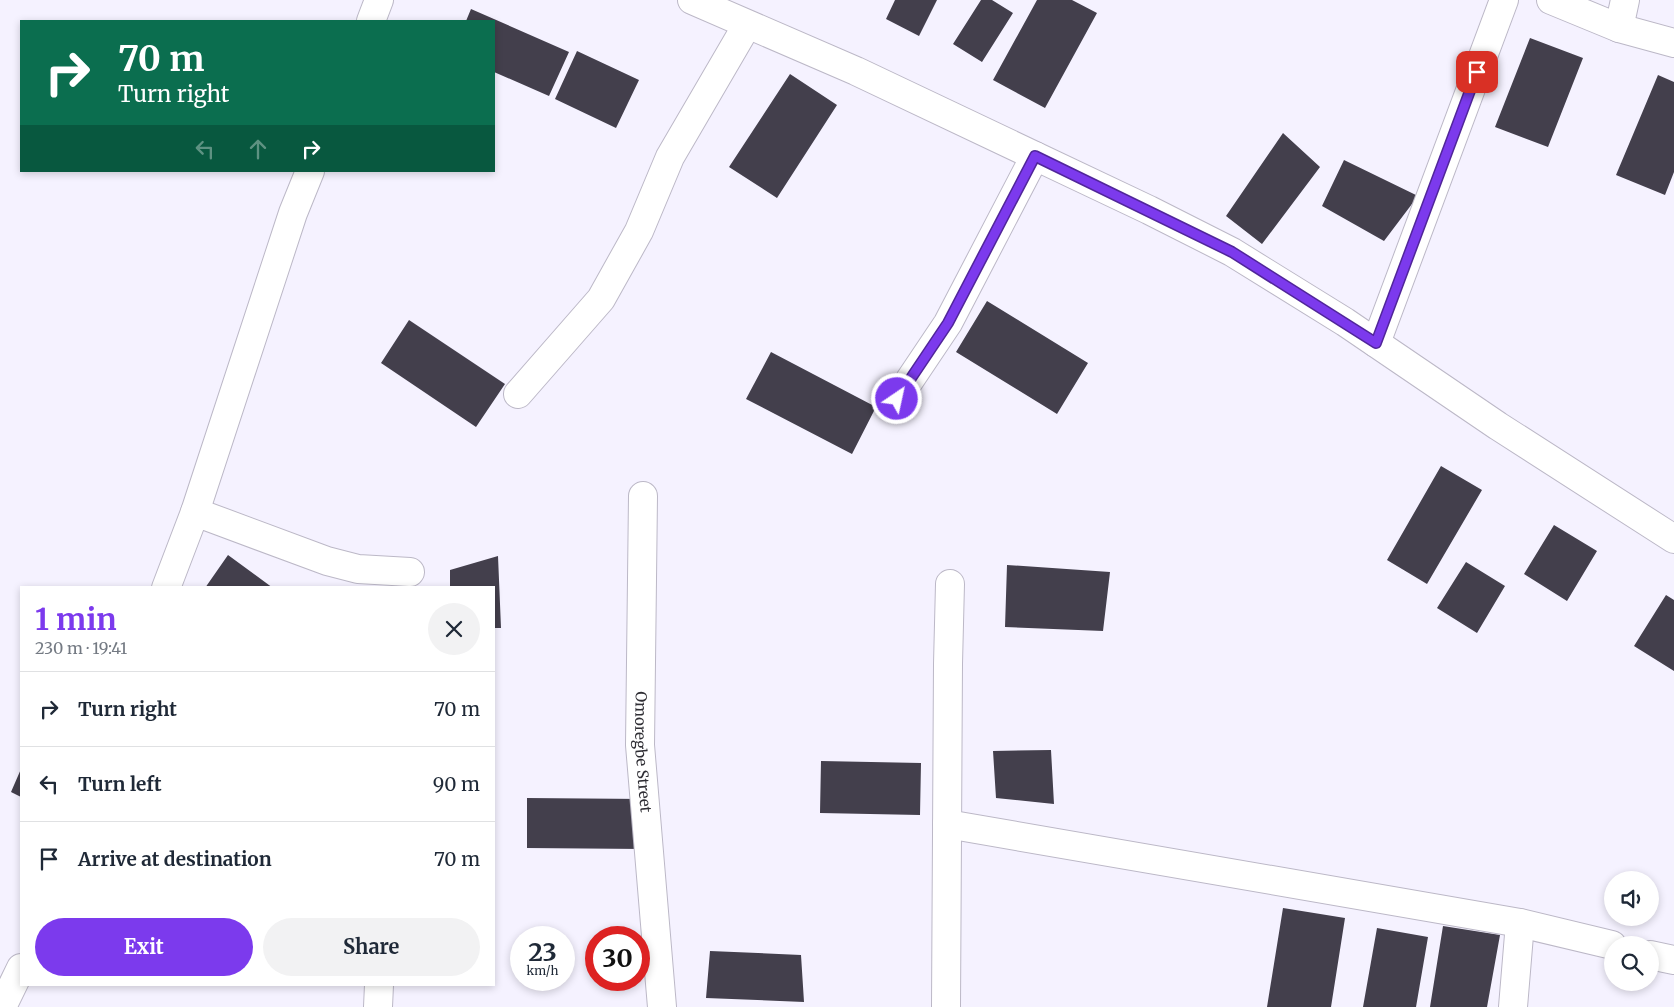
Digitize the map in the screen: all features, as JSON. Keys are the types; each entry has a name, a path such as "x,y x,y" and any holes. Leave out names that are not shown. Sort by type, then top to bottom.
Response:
{"street":[{"path":"371,20 379,0"},
{"path":"692,0 856,71 1232,252 1376,343 1498,426 1674,539"},
{"path":"1376,343 1504,0"},
{"path":"1551,0 1619,28 1674,43"},
{"path":"1619,28 1625,0"},
{"path":"518,394 601,299 639,231 670,158 747,25"},
{"path":"897,399 948,323 1035,156"},
{"path":"167,586 195,512 293,213 310,172"},
{"name":"Omoregbe Street","path":"643,496 640,745 662,1007"},
{"path":"195,512 327,561 358,570 410,572"},
{"path":"946,1007 950,584"},
{"path":"947,824 1520,923 1604,944"},
{"path":"1513,1007 1520,923"},
{"path":"1659,956 1674,960"},
{"path":"2,1007 20,970"},
{"path":"378,1007 380,986"}],"building":[{"path":"895,0 937,0 919,36 886,19"},
{"path":"981,0 992,0 1013,13 982,62 953,44"},
{"path":"1037,0 1072,0 1097,13 1045,108 993,80"},
{"path":"471,9 569,52 549,96 495,72 495,20 466,20"},
{"path":"1530,38 1583,58 1548,147 1495,127"},
{"path":"577,51 639,80 616,128 555,99"},
{"path":"790,74 837,105 777,198 729,167"},
{"path":"1658,75 1674,82 1674,172 1665,195 1616,175"},
{"path":"1283,133 1320,167 1262,244 1226,216"},
{"path":"1344,160 1418,196 1384,241 1322,206"},
{"path":"987,301 1088,363 1057,414 956,352"},
{"path":"409,320 505,384 476,427 381,363"},
{"path":"771,352 876,407 852,454 746,399"},
{"path":"1441,466 1482,490 1427,584 1387,560"},
{"path":"1554,525 1597,551 1567,601 1524,574"},
{"path":"228,555 270,586 206,586"},
{"path":"498,556 501,628 495,628 495,586 450,586 450,570"},
{"path":"1466,562 1505,586 1477,633 1437,608"},
{"path":"1007,565 1110,572 1103,631 1005,627"},
{"path":"1666,595 1674,600 1674,671 1634,646"},
{"path":"1051,750 1054,804 996,798 993,751"},
{"path":"821,761 921,763 920,815 820,813"},
{"path":"20,771 20,796 11,792"},
{"path":"527,798 644,799 643,849 527,848"},
{"path":"1283,908 1345,918 1331,1007 1267,1007"},
{"path":"1443,926 1500,935 1487,1007 1430,1007"},
{"path":"1377,928 1428,937 1416,1007 1363,1007"},
{"path":"710,951 801,955 804,1002 706,998"}],"route":[{"path":"897,399 948,323 1035,156 1150,210 1232,252 1287,289 1376,343 1477,72"}]}
